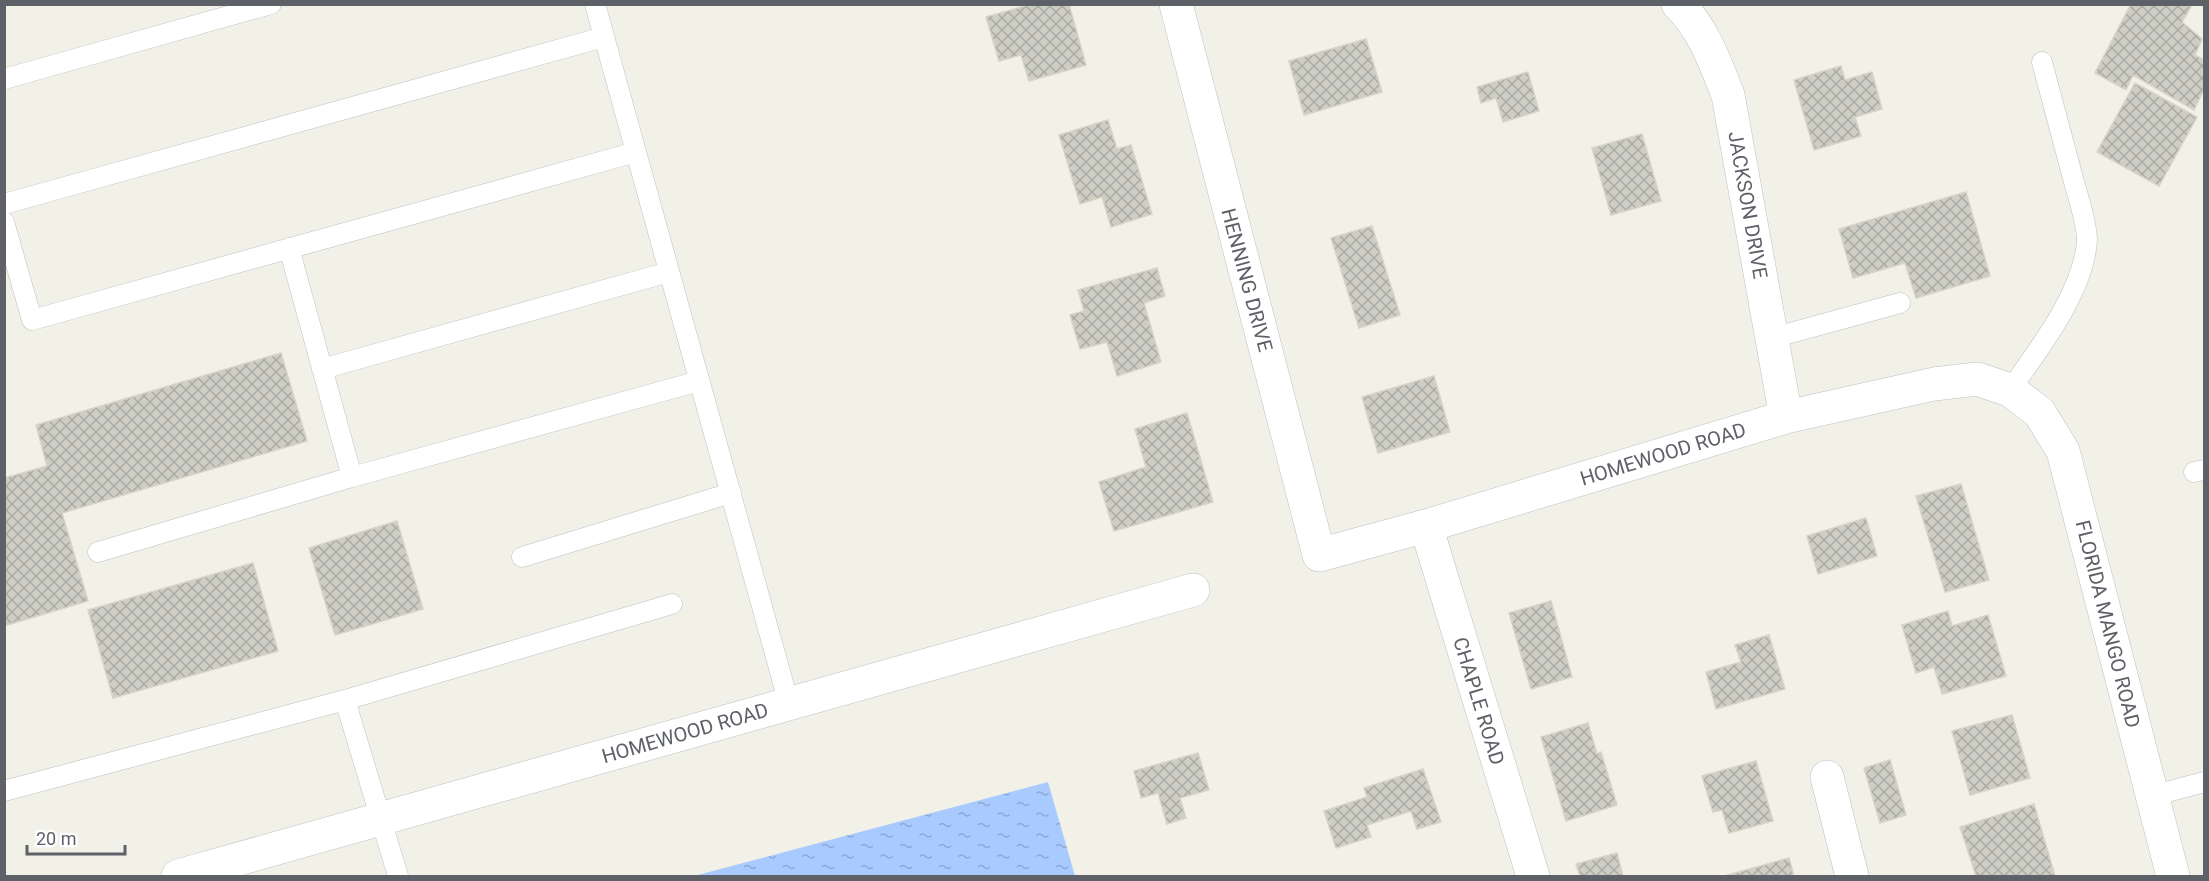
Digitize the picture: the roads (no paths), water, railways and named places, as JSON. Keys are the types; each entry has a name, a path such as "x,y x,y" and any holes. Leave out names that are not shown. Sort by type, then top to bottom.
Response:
{"street":[{"name":"HENNING DRIVE","path":"1176,4 1319,555"},
{"name":"JACKSON DRIVE","path":"1678,4 1690,15 1711,51 1728,95 1786,417"},
{"name":"HOMEWOOD ROAD","path":"1319,555 1426,526 1786,417 1934,384 1977,379 2010,390"},
{"name":"FLORIDA MANGO ROAD","path":"2010,390 2040,412 2063,451 2173,876"},
{"name":"CHAPLE ROAD","path":"1426,526 1533,876"},
{"name":"HOMEWOOD ROAD","path":"178,876 1193,590"},
{"path":"1827,777 1852,876"}],"lane":[{"path":"4,79 272,4"},
{"path":"595,4 789,704"},
{"path":"4,204 604,38"},
{"path":"2010,390 2049,334 2071,295 2087,239 2080,204 2042,62"},
{"path":"4,222 32,320 636,152"},
{"path":"289,249 352,477"},
{"path":"322,369 669,272"},
{"path":"1772,338 1900,303"},
{"path":"98,552 352,477 699,381"},
{"path":"522,557 731,493"},
{"path":"4,791 345,700 672,604"},
{"path":"345,700 398,876"},
{"path":"2152,796 2205,782"}],"water":[{"path":"1048,782 1075,876 694,876"}]}
